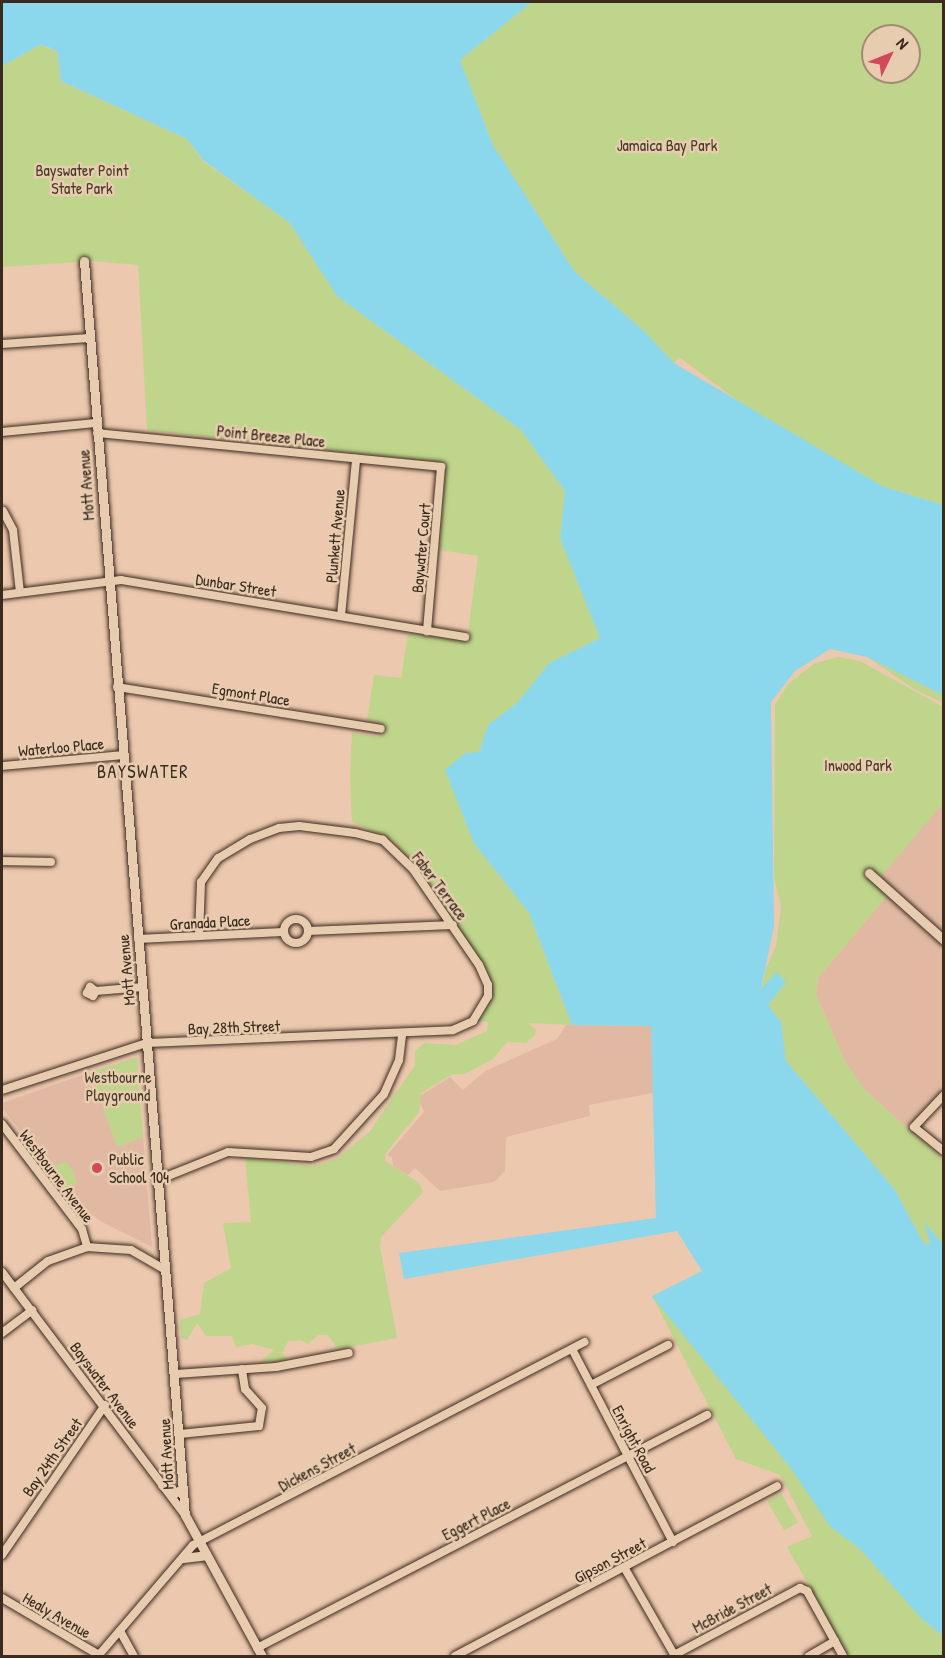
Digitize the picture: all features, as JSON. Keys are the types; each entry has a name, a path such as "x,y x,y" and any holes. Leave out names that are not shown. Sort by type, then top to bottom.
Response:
{"street":[{"name":"Mott Avenue","path":"84,261 165,1270 176,1374 185,1515 259,1652"},
{"path":"2,343 89,338"},
{"path":"2,432 96,423"},
{"name":"Point Breeze Place","path":"97,433 441,467"},
{"name":"Plunkett Avenue","path":"341,616 356,459"},
{"name":"Baywater Court","path":"427,631 441,467"},
{"path":"3,511 13,530 20,592"},
{"name":"Dunbar Street","path":"2,595 121,580 465,637"},
{"name":"Egmont Place","path":"117,687 381,729"},
{"name":"Waterloo Place","path":"2,766 123,755"},
{"name":"Faber Terrace","path":"199,936 199,891 210,865 250,839 279,828 299,826 355,832 382,840 413,869 453,925 488,985 486,1001 473,1021"},
{"path":"2,861 51,862"},
{"path":"869,873 944,940"},
{"name":"Granada Place","path":"295,919 303,921 308,931 298,944 287,940 283,932 285,925 295,919"},
{"name":"Granada Place","path":"308,931 453,925"},
{"name":"Granada Place","path":"138,939 283,932"},
{"path":"96,991 143,987"},
{"name":"Bay 28th Street","path":"2,1090 147,1043 402,1034 453,1030 473,1021"},
{"path":"158,1180 228,1152 311,1157 334,1149 363,1120 388,1086 399,1060 402,1034"},
{"path":"944,1095 914,1127 944,1151"},
{"name":"Westbourne Avenue","path":"2,1124 79,1226 87,1247"},
{"path":"14,1288 48,1261 87,1247 131,1250 165,1270"},
{"name":"Bayswater Avenue","path":"2,1272 105,1405 185,1515"},
{"path":"2,1334 32,1310"},
{"name":"Dickens Street","path":"99,1656 183,1557 200,1542 584,1342"},
{"path":"591,1385 668,1345"},
{"name":"Enright Road","path":"572,1348 673,1542"},
{"path":"176,1374 242,1369 349,1353"},
{"path":"180,1434 260,1426 262,1408 245,1389 242,1369"},
{"name":"Bay 24th Street","path":"2,1555 105,1405"},
{"name":"Eggert Place","path":"259,1652 707,1415"},
{"path":"162,1485 175,1492 183,1488"},
{"name":"Gipson Street","path":"455,1656 777,1486"},
{"path":"183,1557 206,1555"},
{"path":"624,1567 674,1656"},
{"name":"McBride Street","path":"674,1656 804,1588 835,1641"},
{"name":"Healy Avenue","path":"2,1598 99,1656"},
{"path":"120,1631 134,1656"},
{"path":"809,1656 835,1641 843,1656"}],"shaded area":[{"path":"943,803 943,1094 910,1131 863,1088 844,1060 816,994 818,978 891,891 878,879"},
{"path":"566,1025 651,1026 653,1093 589,1105 590,1116 506,1137 505,1171 494,1182 440,1191 415,1168 408,1175 393,1166 392,1157 387,1155 424,1112 418,1097 450,1077 463,1090 485,1071 557,1039"},
{"name":"Public School 104","path":"91,1072 117,1146 143,1137 152,1247 104,1223 83,1209 2,1108 2,1103"}],"green space":[{"name":"Jamaica Bay Park","path":"532,2 943,2 943,505 882,486 749,409 679,357 674,363 643,330 575,272 493,145 460,60"},
{"name":"Bayswater Point State Park","path":"40,45 57,51 61,81 187,139 203,161 290,223 337,296 521,430 565,491 560,538 600,638 549,663 518,702 488,725 479,753 474,843 529,913 572,1025 528,1023 536,1030 535,1035 526,1043 507,1042 493,1059 465,1074 453,1074 421,1093 419,1112 386,1153 385,1161 418,1182 423,1192 381,1237 380,1247 397,1338 338,1349 328,1335 318,1335 308,1344 301,1340 288,1341 282,1353 288,1360 259,1363 274,1350 252,1344 236,1347 232,1336 206,1336 197,1323 187,1340 181,1338 180,1320 200,1314 204,1283 231,1268 223,1223 251,1222 245,1158 312,1166 338,1158 370,1131 415,1065 415,1051 424,1043 455,1045 487,1031 488,1022 477,1021 489,1000 487,971 416,864 391,839 352,822 350,776 352,733 379,737 382,723 367,720 374,675 401,678 408,634 467,640 478,556 440,550 445,463 147,430 138,265 92,261 2,267 2,66"},
{"name":"Inwood Park","path":"838,657 860,661 943,707 943,803 879,879 891,891 818,978 816,994 844,1060 863,1088 943,1160 943,1244 928,1226 930,1242 928,1245 923,1242 895,1190 786,1061 781,1022 768,1005 786,982 761,991 766,968 776,946 781,906 774,877 775,705 788,684 815,663"},
{"path":"867,657 943,695 943,703 914,689"},
{"name":"Westbourne Playground","path":"137,1057 143,1137 117,1147 91,1072"},
{"path":"65,1162 72,1168 77,1183 64,1189 48,1168"},
{"path":"699,1273 907,1573 906,1599 923,1620 943,1636 943,1656 849,1656 787,1547 812,1536 780,1475 736,1459 652,1296"},
{"path":"781,1493 798,1522 784,1530 767,1501"}],"water":[{"path":"2,2 532,2 460,60 493,145 575,272 643,330 674,363 882,486 943,505 943,695 867,657 830,649 795,671 771,702 774,926 761,989 777,972 786,982 768,1005 781,1022 786,1061 895,1190 923,1242 928,1245 930,1242 924,1222 943,1244 943,1636 923,1620 861,1550 830,1526 790,1467 652,1296 702,1271 677,1231 404,1279 399,1253 656,1218 651,1026 572,1025 529,913 474,843 445,770 465,753 479,752 488,725 518,702 549,663 600,638 560,538 565,491 521,430 337,296 290,223 203,160 187,139 61,81 57,51 48,47 40,45 2,66"}],"place":[{"name":"Public School 104","path":"97,1168"}],"district":[{"name":"BAYSWATER","path":"143,772"}]}
